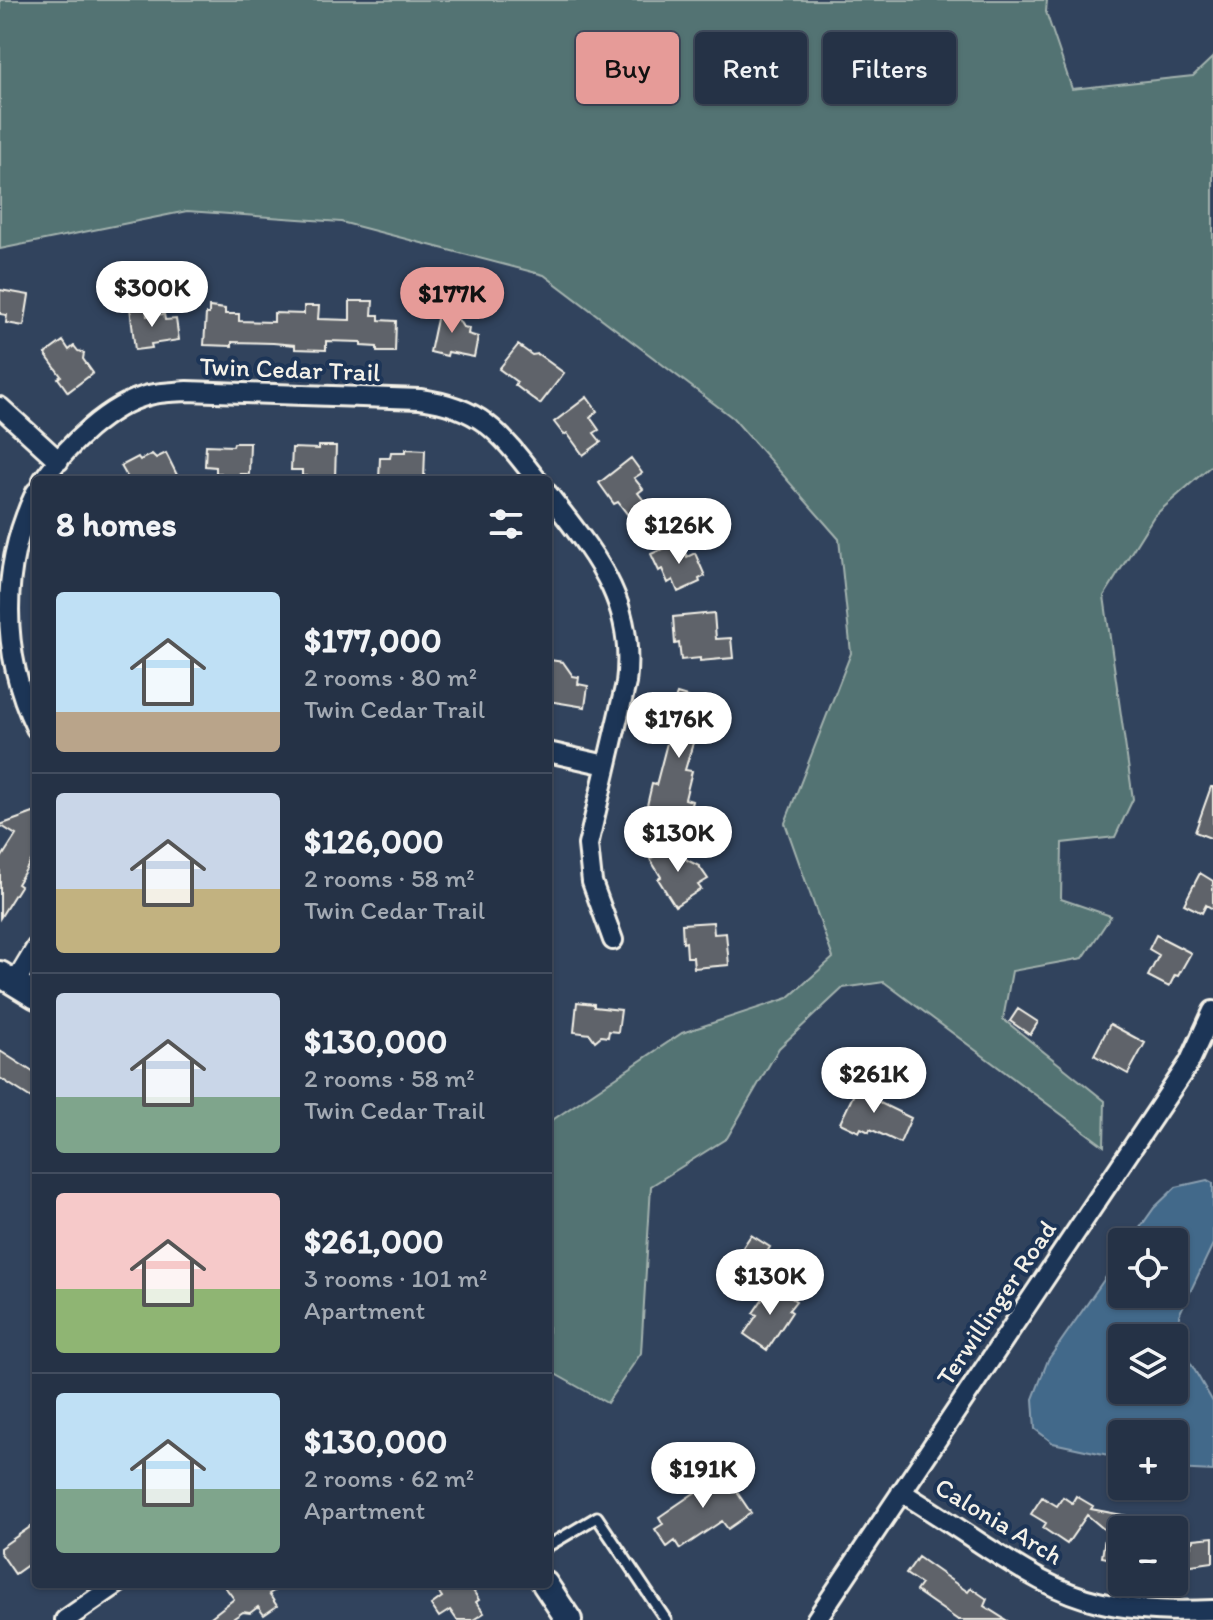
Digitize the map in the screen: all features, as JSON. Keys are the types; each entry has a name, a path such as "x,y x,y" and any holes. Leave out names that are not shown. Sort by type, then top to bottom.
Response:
{"street":[{"name":"Twin Cedar Trail","path":"46,476 105,415 148,395 187,391 440,402 469,412 496,430 534,476"},
{"path":"0,407 59,461"},
{"path":"32,498 16,530 5,567 2,596 2,650 32,719"},
{"path":"552,499 608,576 618,598 625,630 626,683 590,833 588,857 592,882 613,940"},
{"path":"552,753 606,765"},
{"path":"32,952 7,978 32,994"},
{"name":"Terwillinger Road","path":"816,1620 1189,1063 1213,1011"},
{"name":"Calonia Arch","path":"901,1492 1036,1578 1078,1596 1149,1610 1213,1610"},
{"path":"65,1620 111,1588"},
{"path":"548,1588 569,1620"}],"lane":[{"path":"552,1544 597,1517 666,1620"}],"green space":[{"path":"0,0 1047,0 1046,12 1072,89 1193,76 1213,57 1213,464 1154,516 1104,596 1133,799 1115,837 1062,843 1061,899 1111,916 1083,958 1012,971 1003,1019 1105,1101 1104,1146 884,982 843,988 779,1048 727,1138 651,1186 641,1353 607,1403 552,1372 552,1120 682,1033 788,998 833,958 785,823 851,653 839,539 733,418 544,275 341,222 187,211 0,249"}],"water":[{"path":"1207,1180 1213,1183 1213,1244 1188,1296 1188,1228 1140,1228 1154,1208 1176,1187"},
{"path":"1108,1274 1108,1308 1182,1308 1179,1315 1181,1324 1108,1324 1108,1404 1188,1404 1188,1359 1213,1402 1213,1471 1188,1470 1188,1420 1108,1420 1108,1455 1053,1443 1035,1429 1033,1399 1048,1360"}],"building":[{"path":"0,290 29,295 24,326 6,323 7,315 0,314"},
{"path":"350,301 373,301 372,315 379,315 379,320 396,321 395,352 377,352 377,347 361,346 361,342 326,341 326,350 295,349 295,345 273,343 204,345 209,307 225,309 225,314 239,314 239,321 274,322 274,313 304,314 304,306 319,306 318,319 350,320"},
{"path":"146,305 147,316 164,314 165,320 176,319 179,340 135,350 130,307"},
{"path":"440,305 457,308 456,316 463,327 469,328 468,334 478,337 474,357 430,352"},
{"path":"63,341 69,350 74,346 84,353 83,359 93,373 68,392 45,354"},
{"path":"518,345 532,355 538,354 564,373 540,404 499,369"},
{"path":"587,397 597,411 590,417 599,430 594,433 601,442 583,455 567,433 564,435 554,422"},
{"path":"234,443 250,443 249,474 221,476 221,473 216,473 216,467 205,466 206,445 233,446"},
{"path":"319,446 336,446 335,476 302,476 302,470 291,470 292,448 319,449"},
{"path":"406,449 425,450 424,476 379,476 380,458 390,458 391,452 406,452"},
{"path":"166,453 177,475 127,476 121,466 138,457 140,460 152,454 156,458"},
{"path":"631,458 642,473 634,478 643,489 638,493 645,502 628,515 618,502 614,504 599,483"},
{"path":"680,541 687,557 695,553 705,576 699,579 700,582 678,592 673,580 668,583 662,569 659,571 651,554"},
{"path":"714,613 716,639 731,638 733,658 681,660 679,643 675,644 673,617"},
{"path":"552,660 563,662 573,676 579,677 578,684 588,686 585,707 552,702"},
{"path":"677,694 717,706 711,727 702,725 696,733 685,770 692,771 685,799 692,801 686,824 645,814 652,784 656,785 673,720 668,718"},
{"path":"1213,787 1213,839 1195,832"},
{"path":"32,813 32,860 0,918 0,860 16,835 0,825"},
{"path":"676,843 687,860 699,866 708,879 698,885 701,889 675,906 650,859"},
{"path":"1200,873 1213,881 1213,909 1206,905 1202,913 1184,904"},
{"path":"713,922 714,934 726,933 729,965 694,968 693,957 687,957 686,942 683,943 682,924"},
{"path":"1156,935 1191,953 1169,987 1148,976 1159,955 1149,949"},
{"path":"577,1002 621,1010 618,1032 609,1031 608,1037 601,1036 595,1041 590,1034 574,1032"},
{"path":"1018,1009 1038,1022 1030,1035 1010,1021"},
{"path":"1110,1024 1145,1043 1128,1074 1094,1055"},
{"path":"0,1051 32,1071 32,1098 0,1078"},
{"path":"860,1081 874,1088 870,1098 911,1118 900,1143 870,1129 869,1132 861,1128 859,1132 840,1123"},
{"path":"751,1235 770,1247 754,1273 734,1261"},
{"path":"772,1285 796,1301 767,1350 744,1334 757,1315 753,1313"},
{"path":"718,1464 751,1513 728,1529 722,1521 680,1549 675,1541 667,1547 655,1529 663,1524 659,1517 697,1491 692,1482"},
{"path":"1076,1496 1093,1506 1091,1509 1128,1516 1108,1516 1108,1558 1102,1557 1106,1531 1087,1515 1067,1544 1043,1528 1046,1523 1031,1514 1042,1497 1057,1506 1063,1497 1072,1503"},
{"path":"32,1526 32,1562 15,1574 0,1548"},
{"path":"1213,1537 1213,1562 1188,1565 1188,1546 1194,1539"},
{"path":"918,1557 968,1592 971,1588 987,1599 984,1606 1006,1620 958,1620 916,1591 921,1584 906,1574"},
{"path":"226,1588 279,1588 269,1594 277,1606 264,1615 258,1607 231,1620 207,1620 234,1599"},
{"path":"436,1588 472,1588 484,1613 473,1620 457,1620 450,1610 439,1617 431,1605 442,1597"}]}
